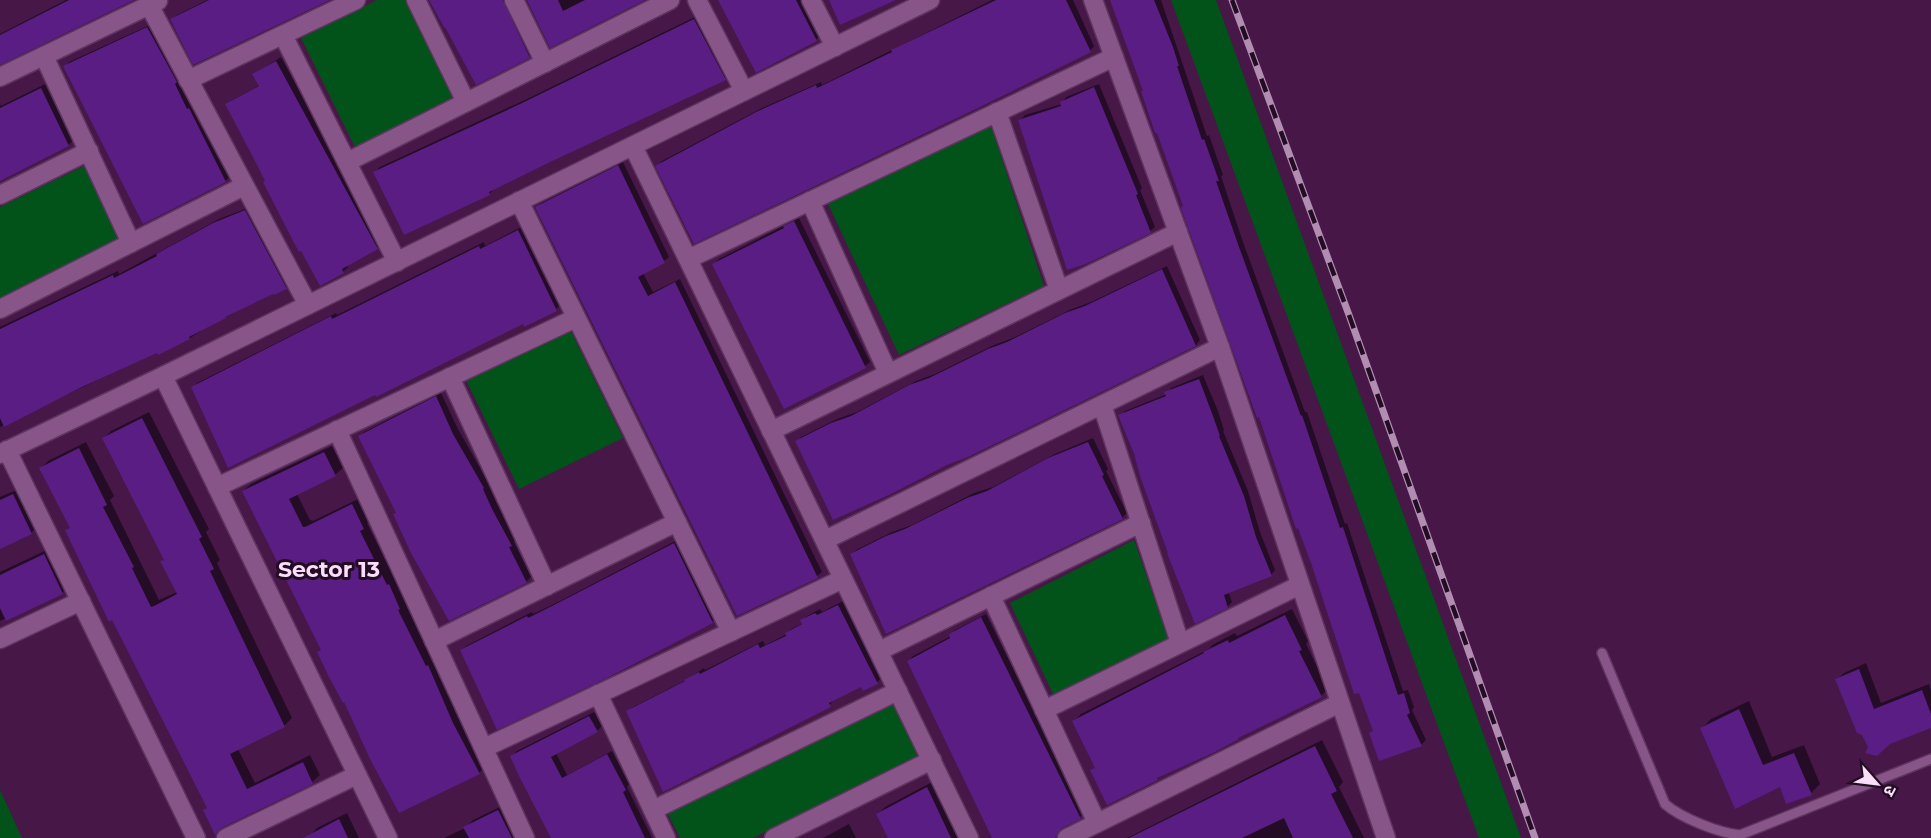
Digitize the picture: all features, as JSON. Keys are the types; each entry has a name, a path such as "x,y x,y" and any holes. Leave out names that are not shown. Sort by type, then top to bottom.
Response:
{"street":[{"path":"188,80 356,0"},
{"path":"416,0 466,102"},
{"path":"514,0 545,63"},
{"path":"347,162 670,0"},
{"path":"697,0 744,91"},
{"path":"811,0 834,47"},
{"path":"196,838 81,601 4,452 930,0"},
{"path":"1093,0 1221,347 1386,838"},
{"path":"0,77 154,3 188,80 308,305"},
{"path":"283,34 397,262"},
{"path":"44,56 131,243"},
{"path":"688,259 1114,57"},
{"path":"997,112 1059,290"},
{"path":"633,146 969,838"},
{"path":"0,195 89,151"},
{"path":"0,309 244,186"},
{"path":"519,201 730,632"},
{"path":"810,201 888,373"},
{"path":"771,430 1178,232"},
{"path":"217,486 576,318"},
{"path":"825,540 1221,347"},
{"path":"163,376 388,838"},
{"path":"450,377 547,586"},
{"path":"1102,405 1180,643"},
{"path":"337,430 525,838"},
{"path":"434,641 677,522"},
{"path":"879,651 1141,523"},
{"path":"484,748 843,579"},
{"path":"1044,710 1300,585"},
{"path":"991,596 1097,823"},
{"path":"0,639 81,601"},
{"path":"653,810 898,691"},
{"path":"598,694 666,838"},
{"path":"1067,838 1340,703"},
{"path":"774,838 932,760"},
{"path":"226,838 357,775"}],"lane":[{"path":"1602,653 1665,804 1673,811 1725,832 1740,835 1931,759"}],"green space":[{"path":"377,0 405,0 453,98 355,147 301,38"},
{"path":"1171,0 1216,0 1521,838 1479,838"},
{"path":"991,126 1044,286 899,355 828,204"},
{"path":"84,166 120,239 0,298 0,207"},
{"path":"570,329 623,438 519,489 466,380"},
{"path":"1134,540 1169,641 1054,696 1010,603"},
{"path":"894,703 920,755 753,838 680,838 668,814"},
{"path":"0,790 22,838 0,838"}],"building":[{"path":"69,0 134,0 0,65 0,35"},
{"path":"209,0 330,0 193,65 170,19"},
{"path":"429,0 503,0 530,58 476,85"},
{"path":"527,0 558,0 563,11 585,0 645,0 550,48"},
{"path":"718,0 796,0 817,41 756,73"},
{"path":"829,0 896,0 840,25"},
{"path":"996,0 1066,0 1091,52 694,244 655,166 756,112 816,85 817,88"},
{"path":"1110,0 1154,0 1173,47 1179,66 1177,66 1202,140 1204,139 1219,181 1216,181 1239,247 1302,415 1340,528 1343,527 1398,695 1404,693 1410,713 1407,715 1422,746 1379,761 1369,733 1373,731 1359,693 1354,694 1312,566 1298,528 1296,529 1259,417 1257,418 1182,211 1183,206 1157,133 1155,133 1141,91 1143,91"},
{"path":"694,19 726,80 548,163 489,192 490,195 404,235 373,172 520,104"},
{"path":"147,27 226,182 143,224 63,66"},
{"path":"276,61 378,249 342,269 344,273 320,286 292,239 225,104 259,86 252,74"},
{"path":"1094,87 1138,194 1136,195 1151,233 1086,264 1067,270 1018,120 1061,106 1060,102"},
{"path":"41,88 69,146 0,181 0,108"},
{"path":"618,165 665,263 638,277 648,296 675,282 818,578 737,616 535,207"},
{"path":"245,210 287,289 225,317 189,337 190,339 158,355 157,353 82,387 4,427 0,418 0,329 113,275 114,278 213,223"},
{"path":"794,221 866,368 784,409 712,264"},
{"path":"518,230 557,311 524,327 523,324 228,468 191,387 331,316 332,319 479,246 480,249"},
{"path":"1162,269 1196,346 833,520 795,441 851,416 909,385 929,378"},
{"path":"1199,379 1272,576 1224,595 1228,608 1195,624 1118,415 1166,396 1164,392"},
{"path":"436,396 453,434 484,488 527,583 449,621 411,553 393,514 396,513 358,436"},
{"path":"142,418 202,537 199,539 214,569 210,571 285,727 230,754 247,789 303,762 313,784 221,828 215,835 203,810 207,808 112,620 109,622 65,530 70,528 39,468 79,448 107,505 103,507 134,567 132,568 151,607 154,606 177,594 160,561 164,560 102,438"},
{"path":"1088,442 1123,519 886,634 850,554 967,498 987,491 1048,458"},
{"path":"324,452 336,476 289,499 303,527 352,504 364,529 360,531 387,585 389,584 400,609 398,610 426,666 428,665 453,723 480,774 399,813 371,761 344,702 329,677 317,652 321,650 242,491"},
{"path":"13,494 32,534 0,549 0,500"},
{"path":"674,543 713,623 607,678 497,730 460,650"},
{"path":"44,554 63,594 6,621 0,608 0,575"},
{"path":"838,605 878,684 863,691 861,687 829,703 831,707 663,792 626,711 758,644 760,648 786,636 785,633 802,624 800,620"},
{"path":"1285,615 1302,650 1299,651 1322,697 1107,805 1090,770 1095,768 1072,721 1203,652 1228,640 1229,643"},
{"path":"981,617 1081,819 1062,828 1055,838 992,838 907,661 950,638 949,634"},
{"path":"1859,669 1874,709 1922,690 1931,714 1931,728 1890,744 1877,756 1865,753 1868,747 1862,735 1857,733 1835,679"},
{"path":"1739,709 1763,765 1794,753 1812,795 1786,804 1780,787 1735,809 1700,728"},
{"path":"589,716 598,732 551,757 562,778 607,754 626,790 623,792 645,838 551,838 519,776 510,756"},
{"path":"1315,746 1337,791 1331,794 1353,838 1293,838 1284,818 1242,838 1129,838"},
{"path":"927,787 951,838 888,838 876,814"},
{"path":"498,810 512,838 469,838 463,827"},
{"path":"339,819 348,838 303,838"}],"railway":[{"path":"1232,0 1349,315 1535,838"}],"district":[{"name":"Sector 13","path":"329,569"}]}
